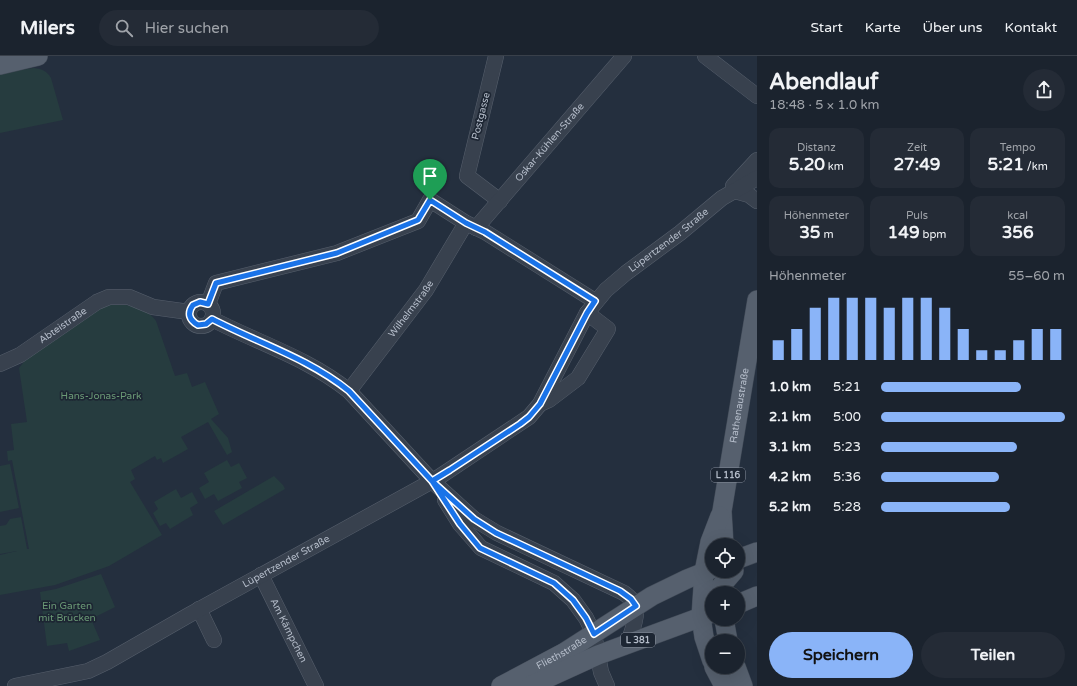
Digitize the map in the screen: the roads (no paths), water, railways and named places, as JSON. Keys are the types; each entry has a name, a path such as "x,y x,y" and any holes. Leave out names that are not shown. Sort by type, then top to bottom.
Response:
{"main road":[{"path":"0,65 38,56"},
{"name":"Rathenaustraße","path":"714,583 710,542 722,511 757,300"},
{"name":"Rathenaustraße","path":"722,511 724,538"},
{"path":"679,625 714,583"},
{"name":"Fliethstraße","path":"501,686 565,652 636,606 670,587 714,583"},
{"path":"745,601 757,596"},
{"name":"Fliethstraße","path":"530,686 598,655 705,615"},
{"name":"L 116","path":"705,626 705,640"},
{"path":"718,674 724,686"},
{"path":"739,674 743,686"}],"street":[{"name":"Postgasse","path":"496,56 467,176 500,201"},
{"name":"Oskar-Kühlen-Straße","path":"471,225 500,201 624,56"},
{"path":"706,56 757,96"},
{"path":"722,198 757,160"},
{"name":"Lüpertzender Straße","path":"15,686 48,683 88,671 107,662 199,609 432,481 520,424 529,417 540,404 591,307 606,290 626,273 680,233 722,198 757,178"},
{"path":"735,191 749,196 757,201"},
{"path":"208,304 216,283 337,253 418,220 430,200 485,232 591,307"},
{"name":"Wilhelmstraße","path":"349,391 426,290 471,225"},
{"name":"Abteistraße","path":"0,364 20,355 97,302 109,297 129,297 152,307 190,312"},
{"path":"204,302 208,304 212,311 212,319 206,324 198,325 191,320 190,312 193,305 204,302"},
{"name":"Lüpertzender Straße","path":"540,404 549,400 578,378 608,329 591,307"},
{"path":"212,319 293,356 334,378 349,391 432,481 474,519 496,533 620,591 631,599 636,606 635,618 628,643"},
{"path":"432,481 460,524 480,548 554,583 573,600 586,618 594,634 601,672 607,686"},
{"name":"Am Kämpchen","path":"261,575 316,686"},
{"path":"199,609 214,640"}],"park label":[{"name":"Hans-Jonas-Park","path":"101,396"},
{"name":"Ein Garten mit Brücken","path":"67,612"}]}
